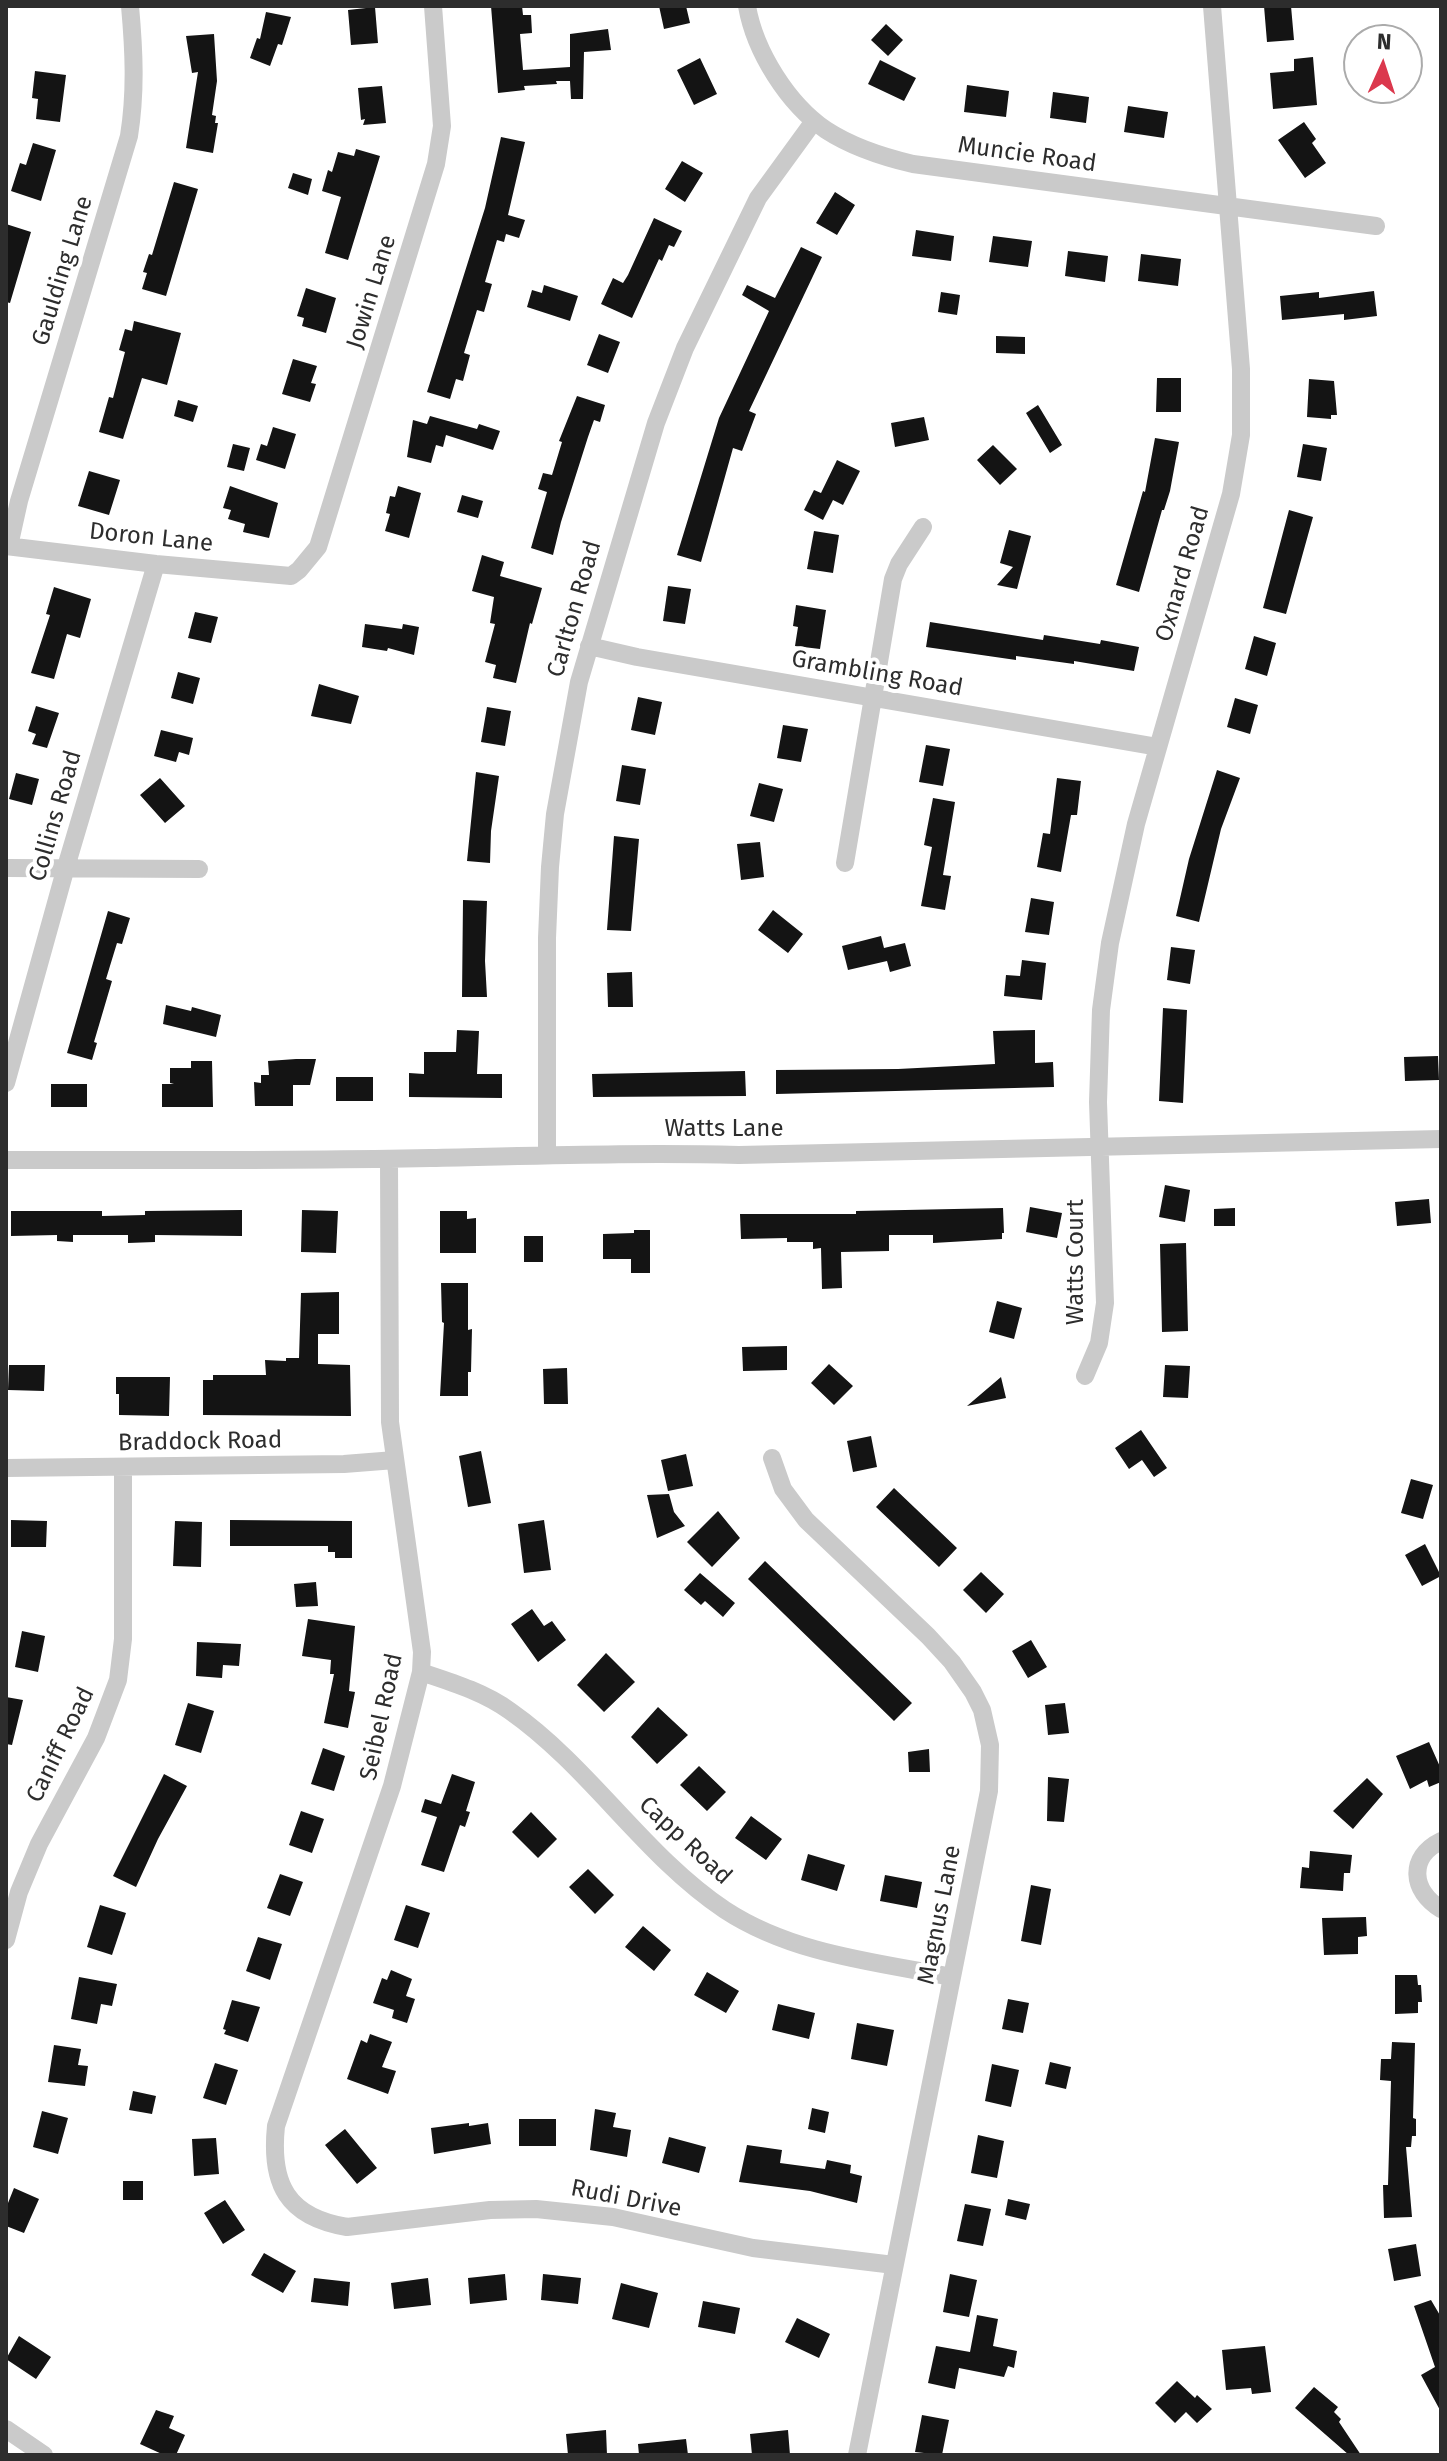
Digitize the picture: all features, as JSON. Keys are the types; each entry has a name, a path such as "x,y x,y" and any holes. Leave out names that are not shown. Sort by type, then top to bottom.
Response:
{"street":[{"name":"Gaulding Lane","path":"8,546 129,136 134,106 135,59 130,6"},
{"name":"Jowin Lane","path":"291,576 318,547 436,164 442,126 433,6"},
{"name":"Muncie Road","path":"747,6 760,46 770,65 814,121 829,132 875,154 913,164 1376,226"},
{"name":"Oxnard Road","path":"1100,1147 1101,1010 1123,877 1231,494 1241,435 1241,369 1212,6"},
{"name":"Carlton Road","path":"547,1153 550,867 555,814 571,719 589,646 656,423 685,348 758,198 814,121"},
{"path":"845,863 893,579 923,527"},
{"name":"Doron Lane","path":"8,546 291,576"},
{"name":"Collins Road","path":"6,1083 156,564"},
{"name":"Grambling Road","path":"589,646 653,660 1158,747"},
{"path":"6,868 199,869"},
{"name":"Watts Lane","path":"6,1160 389,1159 687,1152 739,1155 1441,1139"},
{"name":"Watts Court","path":"1085,1376 1099,1343 1105,1303 1100,1147"},
{"name":"Seibel Road","path":"347,2227 311,2217 293,2203 283,2189 275,2165 276,2126 392,1786 421,1672 422,1652 390,1422 389,1159"},
{"name":"Magnus Lane","path":"772,1458 783,1489 792,1503 952,1662 982,1710 990,1745 989,1791 857,2455"},
{"name":"Braddock Road","path":"6,1468 344,1464 395,1460"},
{"name":"Caniff Road","path":"6,1940 19,1892 39,1844 96,1738 118,1680 123,1639 123,1468"},
{"name":"Capp Road","path":"421,1672 465,1688 510,1710 546,1741 675,1869 725,1910 748,1924 819,1951 952,1977"},
{"path":"1441,1841 1427,1848 1416,1867 1420,1888 1441,1909"},
{"name":"Rudi Drive","path":"347,2227 490,2210 561,2210 613,2217 753,2248 894,2265"},
{"path":"6,2429 44,2455"}],"building":[{"path":"491,6 522,6 523,15 531,15 532,33 520,34 523,70 570,67 570,34 608,29 611,50 584,52 583,99 571,99 570,81 524,86 525,90 498,93"},
{"path":"659,6 686,6 690,23 664,29"},
{"path":"1264,6 1291,6 1294,40 1267,42"},
{"path":"375,7 378,43 351,45 348,10"},
{"path":"266,12 291,17 282,45 278,44 270,66 250,58 257,38 260,39"},
{"path":"886,24 903,40 888,56 871,40"},
{"path":"214,34 217,81 212,115 216,116 215,123 218,123 213,153 186,148 198,72 192,73 186,36"},
{"path":"1313,57 1317,105 1273,109 1270,73 1294,71 1294,59"},
{"path":"700,58 717,94 694,105 677,70"},
{"path":"880,60 916,78 904,101 868,84"},
{"path":"35,71 66,75 60,122 36,119 38,99 32,98"},
{"path":"967,85 1009,91 1006,117 964,112"},
{"path":"382,86 386,123 363,125 365,119 361,120 358,88"},
{"path":"1053,92 1089,97 1086,123 1050,118"},
{"path":"1128,106 1168,112 1164,138 1124,132"},
{"path":"1304,122 1316,139 1312,143 1326,163 1305,178 1278,140"},
{"path":"501,137 525,142 508,215 525,220 519,238 506,234 504,242 497,240 485,282 492,284 484,312 477,310 464,353 470,355 463,381 456,379 450,399 427,392 485,208"},
{"path":"33,143 56,150 41,201 11,191 20,163 26,165"},
{"path":"356,149 380,156 348,260 325,253 341,197 322,191 328,170 332,172 338,152 354,156"},
{"path":"682,161 703,173 685,202 665,189"},
{"path":"293,173 312,179 308,195 288,188"},
{"path":"174,182 198,189 166,296 142,289 147,273 143,272 149,254 152,255"},
{"path":"835,192 855,205 837,235 816,223"},
{"path":"654,218 682,231 674,247 669,245 662,261 659,259 632,318 601,304 613,278 623,283 628,275"},
{"path":"6,224 31,232 10,303 6,302"},
{"path":"916,230 954,236 951,261 912,256"},
{"path":"993,236 1032,241 1028,267 989,262"},
{"path":"801,247 822,257 749,411 756,414 742,451 733,448 701,562 677,555 719,418 769,311 742,295 747,285 775,298"},
{"path":"1068,251 1108,256 1105,282 1065,276"},
{"path":"1141,254 1181,259 1178,286 1138,281"},
{"path":"544,285 578,296 570,321 527,307 532,290 542,293"},
{"path":"306,288 336,298 326,333 302,326 304,318 297,316"},
{"path":"1374,291 1377,316 1344,320 1344,314 1282,320 1280,296 1319,292 1319,298"},
{"path":"941,292 960,295 957,315 938,312"},
{"path":"134,321 181,333 167,385 142,378 123,439 99,432 109,397 113,398 125,352 119,350 125,329 132,331"},
{"path":"599,334 620,342 608,373 587,365"},
{"path":"996,336 1025,337 1025,354 996,353"},
{"path":"293,359 317,366 311,383 316,384 310,402 282,394"},
{"path":"1157,378 1181,378 1181,412 1156,412"},
{"path":"1309,379 1334,381 1337,415 1331,415 1331,419 1307,417"},
{"path":"577,396 605,405 600,422 594,420 588,437 553,555 531,548 547,492 538,489 543,473 552,475 562,442 559,441"},
{"path":"178,400 198,406 193,422 174,416"},
{"path":"1038,405 1062,445 1050,453 1026,413"},
{"path":"430,416 477,429 479,424 500,431 493,450 446,435 443,447 436,445 431,463 407,457 413,420 427,424"},
{"path":"924,417 929,440 895,447 891,423"},
{"path":"273,427 296,434 285,469 256,460 261,444 267,446"},
{"path":"1155,438 1179,442 1170,491 1139,592 1116,585 1145,492"},
{"path":"233,444 250,448 244,471 227,467"},
{"path":"1303,444 1327,448 1321,481 1297,477"},
{"path":"993,445 1017,469 1000,485 977,460"},
{"path":"837,460 860,471 843,505 833,500 823,520 804,510 814,490 821,493"},
{"path":"89,471 120,480 109,515 78,506"},
{"path":"230,486 278,503 269,538 243,532 245,524 228,519 231,510 223,508"},
{"path":"398,486 421,493 409,538 385,531 390,514 386,513 390,496 395,497"},
{"path":"462,495 483,501 478,518 457,512"},
{"path":"1289,510 1313,517 1286,614 1263,608"},
{"path":"1009,530 1031,536 1017,589 997,585 1013,567 1000,563"},
{"path":"814,531 839,535 833,573 807,569"},
{"path":"482,555 504,562 500,576 542,588 516,683 493,678 496,665 485,662 495,624 490,623 494,597 472,591"},
{"path":"668,586 691,589 685,624 663,621"},
{"path":"54,587 91,599 80,638 67,634 54,679 31,673 50,615 46,614"},
{"path":"796,605 826,610 820,649 795,646 798,627 793,626"},
{"path":"195,612 218,617 211,643 188,638"},
{"path":"930,622 1043,640 1044,635 1139,647 1134,671 1074,661 1074,664 1016,656 1016,660 926,647"},
{"path":"365,624 402,629 403,624 419,627 414,655 388,648 387,651 362,647"},
{"path":"1254,636 1276,643 1267,676 1245,669"},
{"path":"178,672 200,678 193,704 171,698"},
{"path":"319,684 359,696 351,724 311,716"},
{"path":"638,697 662,702 655,735 631,730"},
{"path":"1235,698 1258,705 1250,734 1227,727"},
{"path":"36,706 59,713 47,748 32,744 36,734 28,731"},
{"path":"487,707 511,711 505,746 481,742"},
{"path":"783,725 808,729 801,762 777,758"},
{"path":"161,730 193,738 189,755 179,752 176,762 154,756"},
{"path":"926,745 950,749 943,786 919,782"},
{"path":"622,765 646,769 640,805 616,801"},
{"path":"1217,770 1240,778 1221,829 1199,922 1176,916 1189,859"},
{"path":"476,772 499,776 490,863 467,861"},
{"path":"16,773 39,779 32,805 9,799"},
{"path":"160,778 185,806 165,823 140,795"},
{"path":"1057,778 1081,781 1077,815 1071,815 1061,872 1037,867 1043,833 1050,834"},
{"path":"759,783 783,789 774,822 750,816"},
{"path":"933,798 955,802 943,875 951,876 945,910 921,906 932,847 924,845"},
{"path":"614,836 639,839 631,931 607,930"},
{"path":"760,842 764,877 741,880 737,844"},
{"path":"1031,898 1054,902 1049,935 1025,932"},
{"path":"463,900 487,901 487,997 462,997"},
{"path":"773,910 803,934 788,953 758,930"},
{"path":"108,911 130,918 122,944 117,943 106,979 112,981 94,1042 97,1043 92,1060 67,1053"},
{"path":"881,936 884,948 905,943 911,966 890,972 887,961 848,970 842,946"},
{"path":"1171,947 1195,950 1190,984 1167,980"},
{"path":"1022,960 1046,963 1042,1000 1004,996 1006,975 1020,976"},
{"path":"632,972 633,1007 608,1007 607,973"},
{"path":"166,1005 191,1011 192,1007 221,1015 216,1037 163,1024"},
{"path":"1163,1008 1187,1010 1183,1103 1159,1101"},
{"path":"457,1030 479,1031 477,1074 502,1074 502,1098 409,1097 409,1073 424,1074 424,1052 456,1052"},
{"path":"1035,1030 1035,1063 1053,1062 1054,1087 776,1094 776,1070 995,1064 993,1031"},
{"path":"1438,1056 1439,1080 1405,1081 1404,1057"},
{"path":"316,1059 310,1085 293,1085 293,1106 255,1106 254,1082 261,1083 261,1075 269,1075 268,1061"},
{"path":"191,1061 212,1061 213,1107 162,1107 162,1084 174,1084 170,1083 170,1068 191,1068"},
{"path":"745,1071 746,1096 593,1097 592,1074"},
{"path":"336,1077 373,1077 373,1101 336,1101"},
{"path":"51,1084 87,1084 87,1107 51,1107"},
{"path":"1165,1185 1190,1190 1185,1222 1159,1217"},
{"path":"1429,1199 1431,1223 1397,1226 1395,1202"},
{"path":"1030,1207 1062,1213 1057,1238 1026,1232"},
{"path":"1003,1208 1002,1239 933,1243 933,1235 889,1235 889,1251 841,1252 842,1288 822,1289 821,1248 813,1249 813,1242 787,1242 787,1238 741,1239 740,1214 856,1214 856,1211"},
{"path":"1235,1208 1235,1226 1214,1226 1214,1209"},
{"path":"242,1210 242,1236 155,1235 155,1242 128,1243 128,1235 73,1235 73,1242 57,1241 57,1235 11,1236 11,1211 102,1211 102,1216 145,1215 145,1211"},
{"path":"302,1210 338,1211 336,1253 301,1252"},
{"path":"440,1211 467,1211 467,1219 476,1218 476,1253 440,1253"},
{"path":"634,1230 650,1230 650,1273 631,1273 631,1259 603,1259 603,1234 634,1233"},
{"path":"524,1236 543,1236 543,1262 524,1262"},
{"path":"1186,1243 1188,1331 1162,1332 1160,1244"},
{"path":"441,1283 468,1283 468,1330 472,1329 468,1396 440,1396 444,1323"},
{"path":"339,1292 339,1334 318,1334 318,1364 350,1365 351,1416 203,1415 203,1380 213,1380 213,1375 266,1375 265,1360 299,1358 301,1293"},
{"path":"997,1301 1022,1308 1014,1339 989,1332"},
{"path":"787,1346 787,1370 743,1371 742,1347"},
{"path":"829,1364 853,1386 834,1405 811,1383"},
{"path":"9,1365 45,1365 44,1391 8,1390"},
{"path":"1165,1365 1190,1366 1188,1398 1163,1397"},
{"path":"567,1368 568,1404 544,1404 543,1369"},
{"path":"116,1377 170,1377 169,1416 119,1415"},
{"path":"1001,1377 1006,1398 967,1406"},
{"path":"1141,1430 1167,1468 1154,1477 1142,1460 1129,1469 1115,1448"},
{"path":"871,1436 877,1467 853,1472 847,1441"},
{"path":"481,1451 491,1503 468,1507 459,1456"},
{"path":"686,1454 693,1486 668,1491 661,1460"},
{"path":"1411,1479 1433,1485 1423,1519 1401,1513"},
{"path":"894,1488 957,1548 939,1567 876,1507"},
{"path":"669,1494 674,1512 685,1526 657,1538 647,1495"},
{"path":"718,1511 740,1538 712,1567 687,1542"},
{"path":"11,1520 47,1521 46,1547 11,1547"},
{"path":"230,1520 352,1521 352,1558 335,1558 335,1552 328,1552 328,1546 230,1546"},
{"path":"544,1520 551,1570 524,1573 518,1524"},
{"path":"175,1521 202,1522 201,1567 173,1566"},
{"path":"1425,1544 1441,1576 1422,1586 1405,1555"},
{"path":"765,1561 912,1703 894,1721 748,1579"},
{"path":"981,1572 1004,1594 986,1613 963,1590"},
{"path":"700,1573 735,1603 723,1617 705,1601 701,1605 684,1590"},
{"path":"316,1582 318,1606 296,1607 294,1584"},
{"path":"532,1609 544,1626 552,1621 566,1640 538,1662 511,1624"},
{"path":"308,1619 355,1626 349,1691 355,1692 348,1728 324,1723 334,1674 330,1674 331,1660 302,1656"},
{"path":"22,1631 45,1636 38,1672 15,1667"},
{"path":"1031,1640 1047,1667 1028,1678 1012,1651"},
{"path":"197,1642 241,1644 239,1666 223,1665 222,1678 196,1676"},
{"path":"606,1653 635,1682 604,1712 577,1685"},
{"path":"6,1697 23,1700 12,1745 6,1744"},
{"path":"188,1703 214,1711 201,1753 175,1745"},
{"path":"1065,1703 1069,1733 1048,1735 1045,1705"},
{"path":"658,1707 688,1735 657,1764 631,1737"},
{"path":"1429,1742 1441,1769 1441,1782 1429,1787 1427,1780 1410,1789 1396,1756"},
{"path":"323,1748 345,1756 334,1791 311,1784"},
{"path":"929,1749 930,1772 909,1772 908,1752"},
{"path":"699,1766 726,1792 707,1811 680,1785"},
{"path":"164,1774 187,1786 136,1887 113,1876"},
{"path":"452,1774 475,1782 466,1811 470,1812 465,1827 460,1825 444,1872 421,1865 437,1817 421,1812 425,1799 441,1804"},
{"path":"1048,1777 1069,1779 1064,1822 1047,1821"},
{"path":"1367,1778 1383,1794 1353,1829 1333,1811"},
{"path":"301,1811 324,1819 312,1853 289,1845"},
{"path":"531,1812 557,1839 538,1858 512,1832"},
{"path":"751,1816 782,1839 766,1860 735,1838"},
{"path":"1310,1851 1352,1855 1350,1873 1344,1873 1343,1891 1300,1888 1302,1867 1309,1868"},
{"path":"808,1854 845,1865 837,1891 801,1880"},
{"path":"588,1869 614,1895 595,1914 569,1887"},
{"path":"280,1874 303,1882 290,1916 267,1908"},
{"path":"885,1875 922,1882 917,1908 880,1901"},
{"path":"1031,1885 1051,1889 1041,1945 1021,1941"},
{"path":"100,1905 126,1913 112,1955 87,1947"},
{"path":"406,1905 430,1913 418,1948 394,1940"},
{"path":"1366,1917 1367,1936 1358,1937 1358,1954 1324,1955 1322,1918"},
{"path":"643,1926 671,1950 654,1971 625,1947"},
{"path":"258,1937 282,1944 270,1980 246,1971"},
{"path":"391,1970 412,1979 406,1996 415,1999 407,2023 392,2018 394,2010 373,2003 382,1978 387,1980"},
{"path":"707,1972 739,1991 726,2013 694,1995"},
{"path":"1395,1975 1417,1975 1422,2002 1418,2002 1418,2013 1395,2014"},
{"path":"79,1977 117,1984 112,2006 101,2004 97,2024 71,2019"},
{"path":"1008,1999 1029,2003 1023,2033 1002,2029"},
{"path":"232,2000 260,2007 248,2042 224,2034"},
{"path":"778,2004 815,2013 809,2039 772,2030"},
{"path":"857,2023 894,2030 887,2066 851,2059"},
{"path":"370,2034 392,2042 382,2067 396,2071 388,2094 347,2079 361,2040 367,2043"},
{"path":"1392,2042 1415,2043 1413,2118 1416,2119 1416,2136 1412,2136 1411,2147 1406,2147 1412,2217 1384,2218 1383,2185 1388,2185 1391,2081 1380,2080 1381,2059 1391,2059"},
{"path":"54,2045 81,2049 78,2065 88,2066 85,2086 48,2082"},
{"path":"1050,2062 1071,2067 1066,2089 1045,2084"},
{"path":"215,2063 238,2070 226,2105 203,2098"},
{"path":"992,2064 1019,2070 1011,2107 985,2101"},
{"path":"133,2091 156,2096 152,2114 129,2110"},
{"path":"812,2108 829,2112 825,2133 808,2129"},
{"path":"595,2109 616,2113 613,2127 631,2130 627,2157 590,2150"},
{"path":"42,2111 68,2118 58,2154 33,2147"},
{"path":"519,2119 556,2119 556,2146 519,2146"},
{"path":"469,2123 469,2126 488,2123 491,2144 434,2154 431,2128"},
{"path":"345,2129 377,2168 357,2184 325,2145"},
{"path":"978,2135 1004,2141 997,2178 971,2173"},
{"path":"669,2137 706,2147 699,2173 662,2163"},
{"path":"216,2138 219,2174 194,2176 192,2139"},
{"path":"747,2145 782,2150 780,2163 825,2169 827,2160 851,2165 850,2173 862,2176 857,2203 810,2191 739,2182"},
{"path":"123,2181 143,2181 143,2200 123,2200"},
{"path":"14,2188 39,2199 24,2233 6,2226 6,2208"},
{"path":"1008,2199 1030,2204 1026,2220 1005,2215"},
{"path":"225,2200 245,2230 223,2244 204,2213"},
{"path":"965,2204 991,2209 983,2246 957,2241"},
{"path":"1416,2244 1421,2276 1394,2281 1388,2249"},
{"path":"264,2253 296,2271 283,2293 251,2275"},
{"path":"505,2274 507,2300 470,2304 468,2278"},
{"path":"543,2274 581,2278 578,2304 541,2300"},
{"path":"950,2274 977,2280 969,2317 943,2312"},
{"path":"314,2278 350,2282 348,2306 311,2302"},
{"path":"428,2278 431,2305 394,2309 391,2283"},
{"path":"621,2283 658,2293 649,2328 612,2319"},
{"path":"1431,2300 1441,2317 1441,2412 1421,2375 1435,2367 1414,2306"},
{"path":"703,2301 740,2308 735,2334 698,2327"},
{"path":"977,2315 998,2319 993,2346 1017,2351 1014,2368 1008,2366 1004,2377 959,2368 955,2389 928,2383 936,2346 970,2352"},
{"path":"797,2318 830,2334 819,2358 785,2342"},
{"path":"19,2336 51,2357 36,2379 6,2359"},
{"path":"1265,2346 1271,2392 1252,2394 1251,2388 1226,2390 1222,2350"},
{"path":"1177,2381 1212,2409 1197,2423 1186,2412 1175,2423 1155,2403"},
{"path":"1314,2387 1338,2407 1334,2412 1361,2455 1349,2455 1295,2408"},
{"path":"156,2410 174,2416 169,2428 185,2435 176,2455 164,2455 140,2444"},
{"path":"922,2415 949,2420 942,2455 915,2452"},
{"path":"606,2430 607,2455 568,2455 566,2434"},
{"path":"788,2430 790,2455 752,2455 750,2434"},
{"path":"686,2439 688,2455 639,2455 638,2444"}]}
